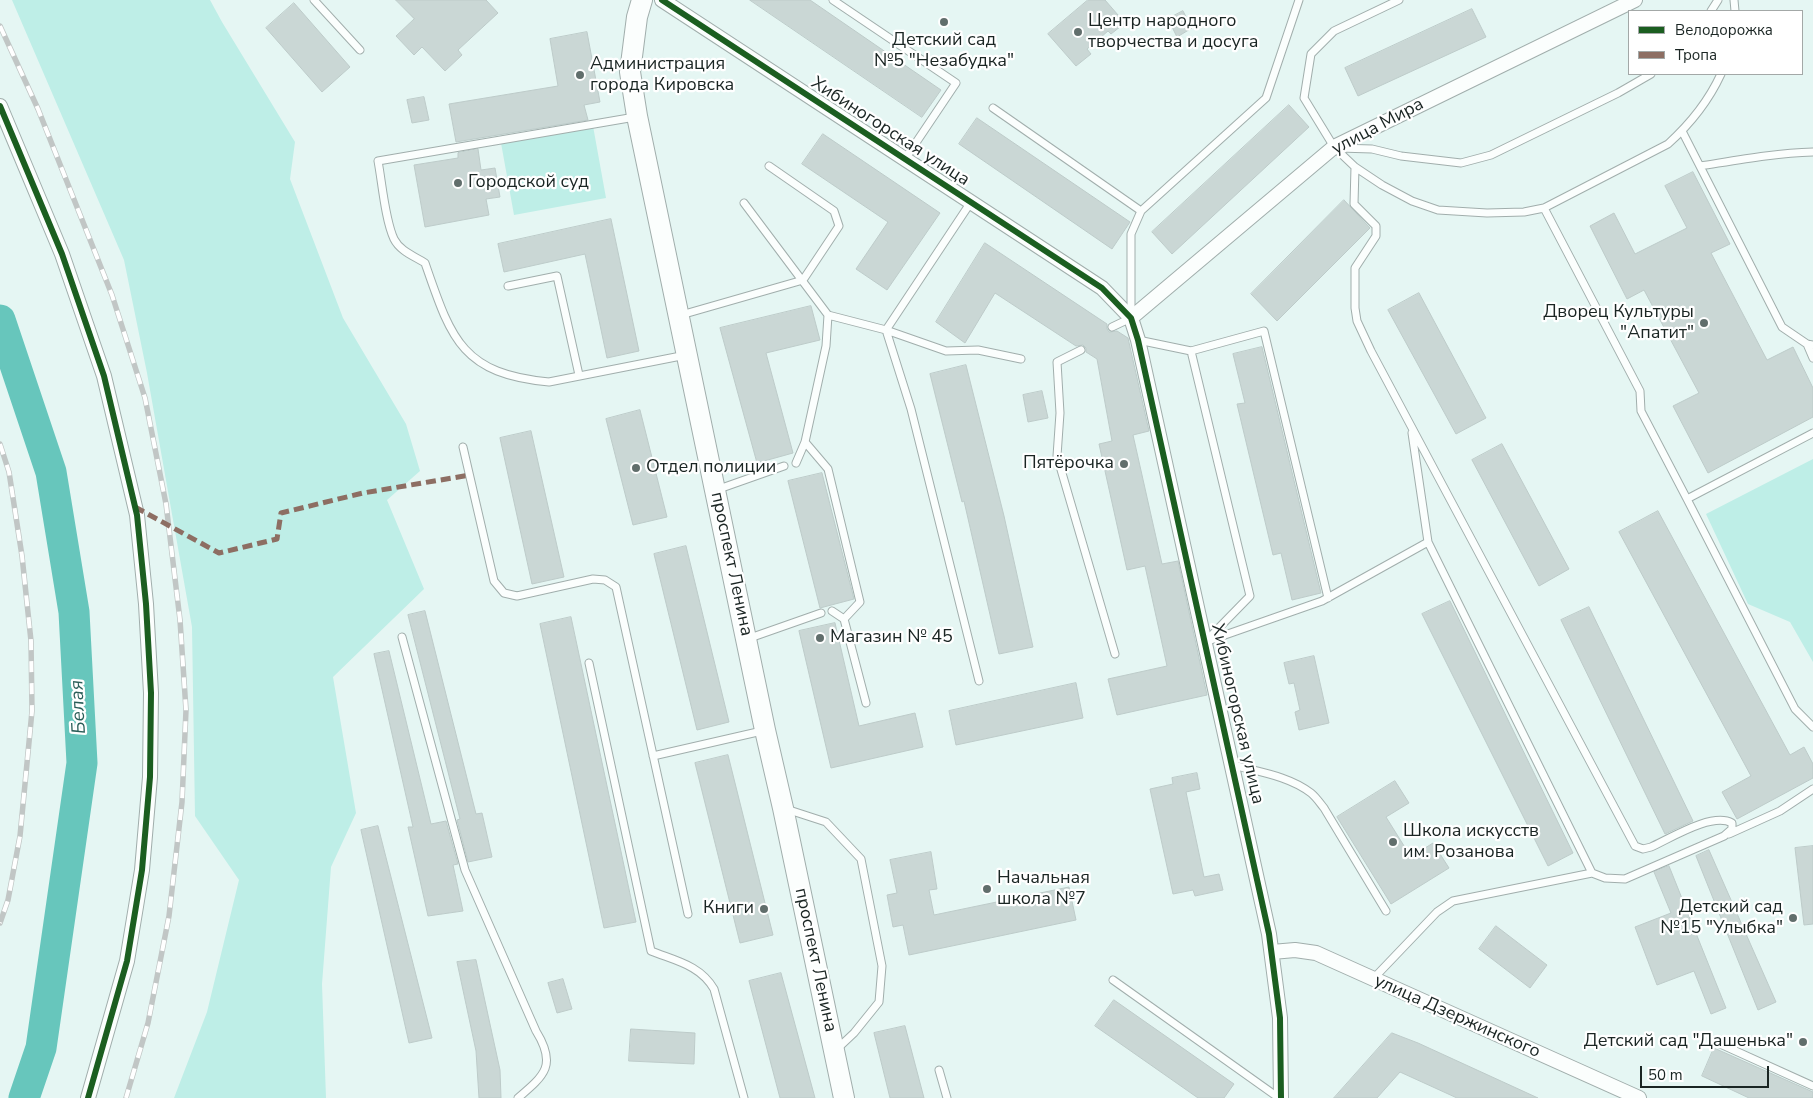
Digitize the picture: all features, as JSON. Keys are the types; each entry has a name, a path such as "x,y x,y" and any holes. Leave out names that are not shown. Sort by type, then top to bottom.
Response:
{"main road":[{"name":"проспект Ленина","path":"642,0 637,17 630,72 637,116 764,730 783,808 844,1098"}],"street":[{"name":"Хибиногорская улица","path":"662,0 1102,288 1131,318 1138,340 1261,892 1272,952 1280,1018 1280,1098"},
{"name":"улица Мира","path":"1131,318 1334,147 1635,0"},
{"path":"0,106 62,254 104,376 137,515 144,584 151,693 150,777 142,870 127,961 88,1098"},
{"name":"улица Дзержинского","path":"1272,952 1295,950 1316,953 1639,1098"}],"lane":[{"path":"314,0 360,50"},
{"path":"833,0 956,84 904,159"},
{"path":"1112,327 1131,318 1131,234 1141,211 1266,98 1299,0"},
{"path":"1398,0 1334,31 1311,54 1304,98 1334,147 1355,166 1382,185 1412,201 1438,210 1487,213 1524,212 1544,208 1668,144 1682,131 1702,105 1720,75"},
{"path":"1334,147 1372,149 1401,156 1461,163 1491,155 1618,93 1649,75"},
{"path":"993,108 1141,211"},
{"path":"637,116 378,161 389,221 394,240 404,250 425,263 441,311 460,345 476,361 503,374 526,380 549,382 687,355"},
{"path":"1682,131 1782,327 1810,344 1813,358"},
{"path":"1700,166 1813,152"},
{"path":"678,316 803,280 839,226 834,211 769,166"},
{"path":"1355,166 1354,204 1376,226 1376,236 1356,268 1355,308 1358,320 1371,351 1635,846 1643,849 1651,847 1707,821 1726,820 1732,823 1732,829 1724,836"},
{"path":"886,330 971,202"},
{"path":"744,203 828,315 826,346 805,442 796,463"},
{"path":"1544,208 1640,391 1640,411 1794,709 1813,727"},
{"path":"508,286 557,276 579,375"},
{"path":"828,315 886,330 946,350 978,350 1021,359"},
{"path":"886,330 911,410 979,681"},
{"path":"1138,340 1191,351 1264,331 1328,598"},
{"path":"1081,350 1057,362 1060,413 1058,456 1115,654"},
{"path":"1191,351 1250,596 1205,642"},
{"path":"1411,426 1428,542 1592,873"},
{"path":"1687,499 1813,433"},
{"path":"805,442 828,470 860,602 844,619"},
{"path":"463,447 494,581 504,593 517,596 592,579 605,580 616,587 688,914"},
{"path":"715,490 784,466"},
{"path":"1205,642 1322,601 1428,542"},
{"path":"832,611 844,619 866,703"},
{"path":"746,639 821,613"},
{"path":"402,637 465,870 536,1031 546,1047 547,1062 543,1075 518,1098"},
{"path":"589,663 651,951 693,967 707,977 714,989 744,1098"},
{"path":"653,756 764,730"},
{"path":"1233,766 1276,776 1295,783 1312,793 1324,808 1386,911"},
{"path":"1373,979 1437,912 1454,901 1592,873 1605,878 1625,879 1780,811 1813,789"},
{"path":"783,808 826,822 861,859 882,966 879,1002 854,1033 835,1051"},
{"path":"1112,980 1280,1098"},
{"path":"1718,1044 1813,1086"},
{"path":"940,1070 947,1098"}],"shaded area":[{"path":"12,0 210,0 295,142 290,179 343,318 406,424 420,471 387,500 424,589 333,677 356,813 331,867 322,984 326,1098 174,1098 207,1012 239,880 195,816 192,627 147,373 124,260"},
{"path":"593,126 606,198 514,215 501,143"},
{"path":"1813,459 1813,662 1790,622 1748,604 1706,514"}],"building":[{"path":"396,0 486,0 498,13 458,50 462,55 445,71 422,47 414,55 396,36 414,19"},
{"path":"750,0 810,0 941,90 922,117"},
{"name":"Центр народного творчества и досуга","path":"1088,0 1105,0 1125,23 1111,34 1108,31 1087,49 1091,54 1076,66 1048,34"},
{"path":"294,3 350,67 322,92 266,28"},
{"path":"1472,9 1486,37 1358,96 1345,68"},
{"path":"1183,11 1192,28 1177,37 1168,19"},
{"path":"587,32 600,102 584,105 588,120 456,142 449,104 558,86 550,39"},
{"path":"424,97 429,120 412,123 407,100"},
{"path":"1289,105 1309,127 1172,254 1152,232"},
{"path":"977,118 1130,222 1112,249 959,144"},
{"path":"823,134 940,213 887,290 856,269 888,222 802,164"},
{"name":"Городской суд","path":"478,149 481,170 495,168 500,197 486,199 489,215 425,227 414,165 458,158 458,153"},
{"name":"Дворец Культуры \"Апатит\"","path":"1693,172 1730,244 1711,253 1767,360 1793,347 1813,388 1813,417 1708,473 1673,406 1699,393 1644,290 1627,299 1590,226 1614,213 1635,254 1687,228 1665,186"},
{"path":"1344,200 1370,228 1277,321 1251,294"},
{"path":"611,219 639,351 607,358 585,254 504,272 498,244"},
{"path":"985,243 1107,324 1109,332 1117,331 1128,338 1149,431 1133,435 1162,564 1178,561 1207,695 1117,715 1108,679 1167,666 1145,566 1127,570 1099,444 1112,441 1097,359 1086,352 1086,348 1083,345 1076,346 995,293 965,343 936,322"},
{"path":"1419,293 1486,418 1456,434 1388,310"},
{"path":"811,306 820,340 766,353 793,453 757,463 720,328"},
{"path":"1262,347 1321,593 1292,600 1281,553 1273,555 1237,404 1245,403 1233,354"},
{"path":"966,365 1004,516 1033,647 999,654 964,501 962,502 930,374"},
{"path":"1042,391 1048,418 1028,422 1023,395"},
{"name":"Отдел полиции","path":"640,410 667,517 633,525 606,419"},
{"path":"531,431 564,577 532,584 500,438"},
{"path":"1502,444 1569,569 1539,586 1472,460"},
{"path":"822,473 854,599 820,608 788,481"},
{"path":"1658,511 1790,755 1804,747 1813,764 1813,778 1737,819 1722,792 1751,776 1619,532"},
{"path":"686,546 729,722 697,730 654,554"},
{"path":"1450,601 1573,853 1548,866 1422,614"},
{"path":"1589,607 1693,821 1665,834 1561,620"},
{"path":"425,611 476,814 482,813 492,857 468,862 457,820 460,819 408,615"},
{"path":"571,617 636,922 604,928 540,624"},
{"path":"835,623 859,726 915,713 923,747 831,768 799,631"},
{"path":"389,651 431,824 446,821 458,864 453,865 463,911 428,916 408,827 413,827 374,654"},
{"path":"1314,656 1329,723 1299,730 1295,712 1300,710 1294,683 1289,684 1284,663"},
{"path":"1076,683 1083,718 956,745 949,711"},
{"path":"728,755 773,935 740,943 695,763"},
{"path":"1197,773 1200,789 1186,792 1204,877 1219,874 1223,890 1195,896 1193,890 1173,894 1150,789 1173,784 1172,778"},
{"name":"Школа искусств им. Розанова","path":"1395,781 1409,803 1386,817 1411,857 1433,843 1449,868 1391,904 1337,817"},
{"path":"378,826 432,1038 409,1043 361,830"},
{"path":"1813,846 1813,924 1804,925 1795,848"},
{"path":"1709,850 1776,1002 1758,1010 1696,856"},
{"path":"931,852 937,889 929,890 934,915 1069,887 1076,920 909,955 903,925 893,927 887,895 897,893 890,860"},
{"path":"1669,866 1726,1008 1711,1014 1694,971 1657,985 1635,927 1671,913 1654,872"},
{"path":"1496,926 1547,965 1530,988 1479,949"},
{"path":"476,960 500,1070 501,1098 479,1098 476,1051 457,962"},
{"path":"781,973 815,1098 780,1098 749,981"},
{"path":"563,979 572,1009 557,1013 548,983"},
{"path":"1114,1000 1234,1084 1224,1098 1198,1098 1095,1026"},
{"path":"905,1026 924,1098 890,1098 874,1033"},
{"path":"631,1029 695,1033 694,1064 629,1061"},
{"path":"1392,1033 1538,1098 1457,1098 1400,1072 1377,1098 1334,1098"},
{"path":"1714,1048 1813,1092 1813,1098 1749,1098 1702,1076"}],"waterway":[{"name":"Белая","path":"0,320 51,472 74,612 82,763 41,1048 24,1098"}],"railway":[{"path":"0,26 38,109 112,295 145,398 166,504 180,620 186,710 182,802 169,916 148,1023 126,1098"},
{"path":"0,444 9,472 22,556 31,641 32,711 20,836 8,900 0,923"}],"marked path":[{"path":"135,507 219,553 277,539 281,513 363,493 470,475"}],"cycle path":[{"path":"662,0 1102,288 1131,318 1138,340 1269,934 1280,1018 1281,1098"},
{"path":"0,106 62,254 104,376 137,515 146,604 151,693 150,777 142,870 127,961 88,1098"}],"place":[{"name":"Детский сад №5 \"Незабудка\"","path":"944,22"},
{"name":"Центр народного творчества и досуга","path":"1078,32"},
{"name":"Администрация города Кировска","path":"580,75"},
{"name":"Городской суд","path":"458,183"},
{"name":"Дворец Культуры \"Апатит\"","path":"1704,323"},
{"name":"Пятёрочка","path":"1124,464"},
{"name":"Отдел полиции","path":"636,468"},
{"name":"Магазин № 45","path":"820,638"},
{"name":"Школа искусств им. Розанова","path":"1393,842"},
{"name":"Начальная школа №7","path":"987,889"},
{"name":"Книги","path":"764,909"},
{"name":"Детский сад №15 \"Улыбка\"","path":"1793,918"},
{"name":"Детский сад \"Дашенька\"","path":"1803,1042"}]}
